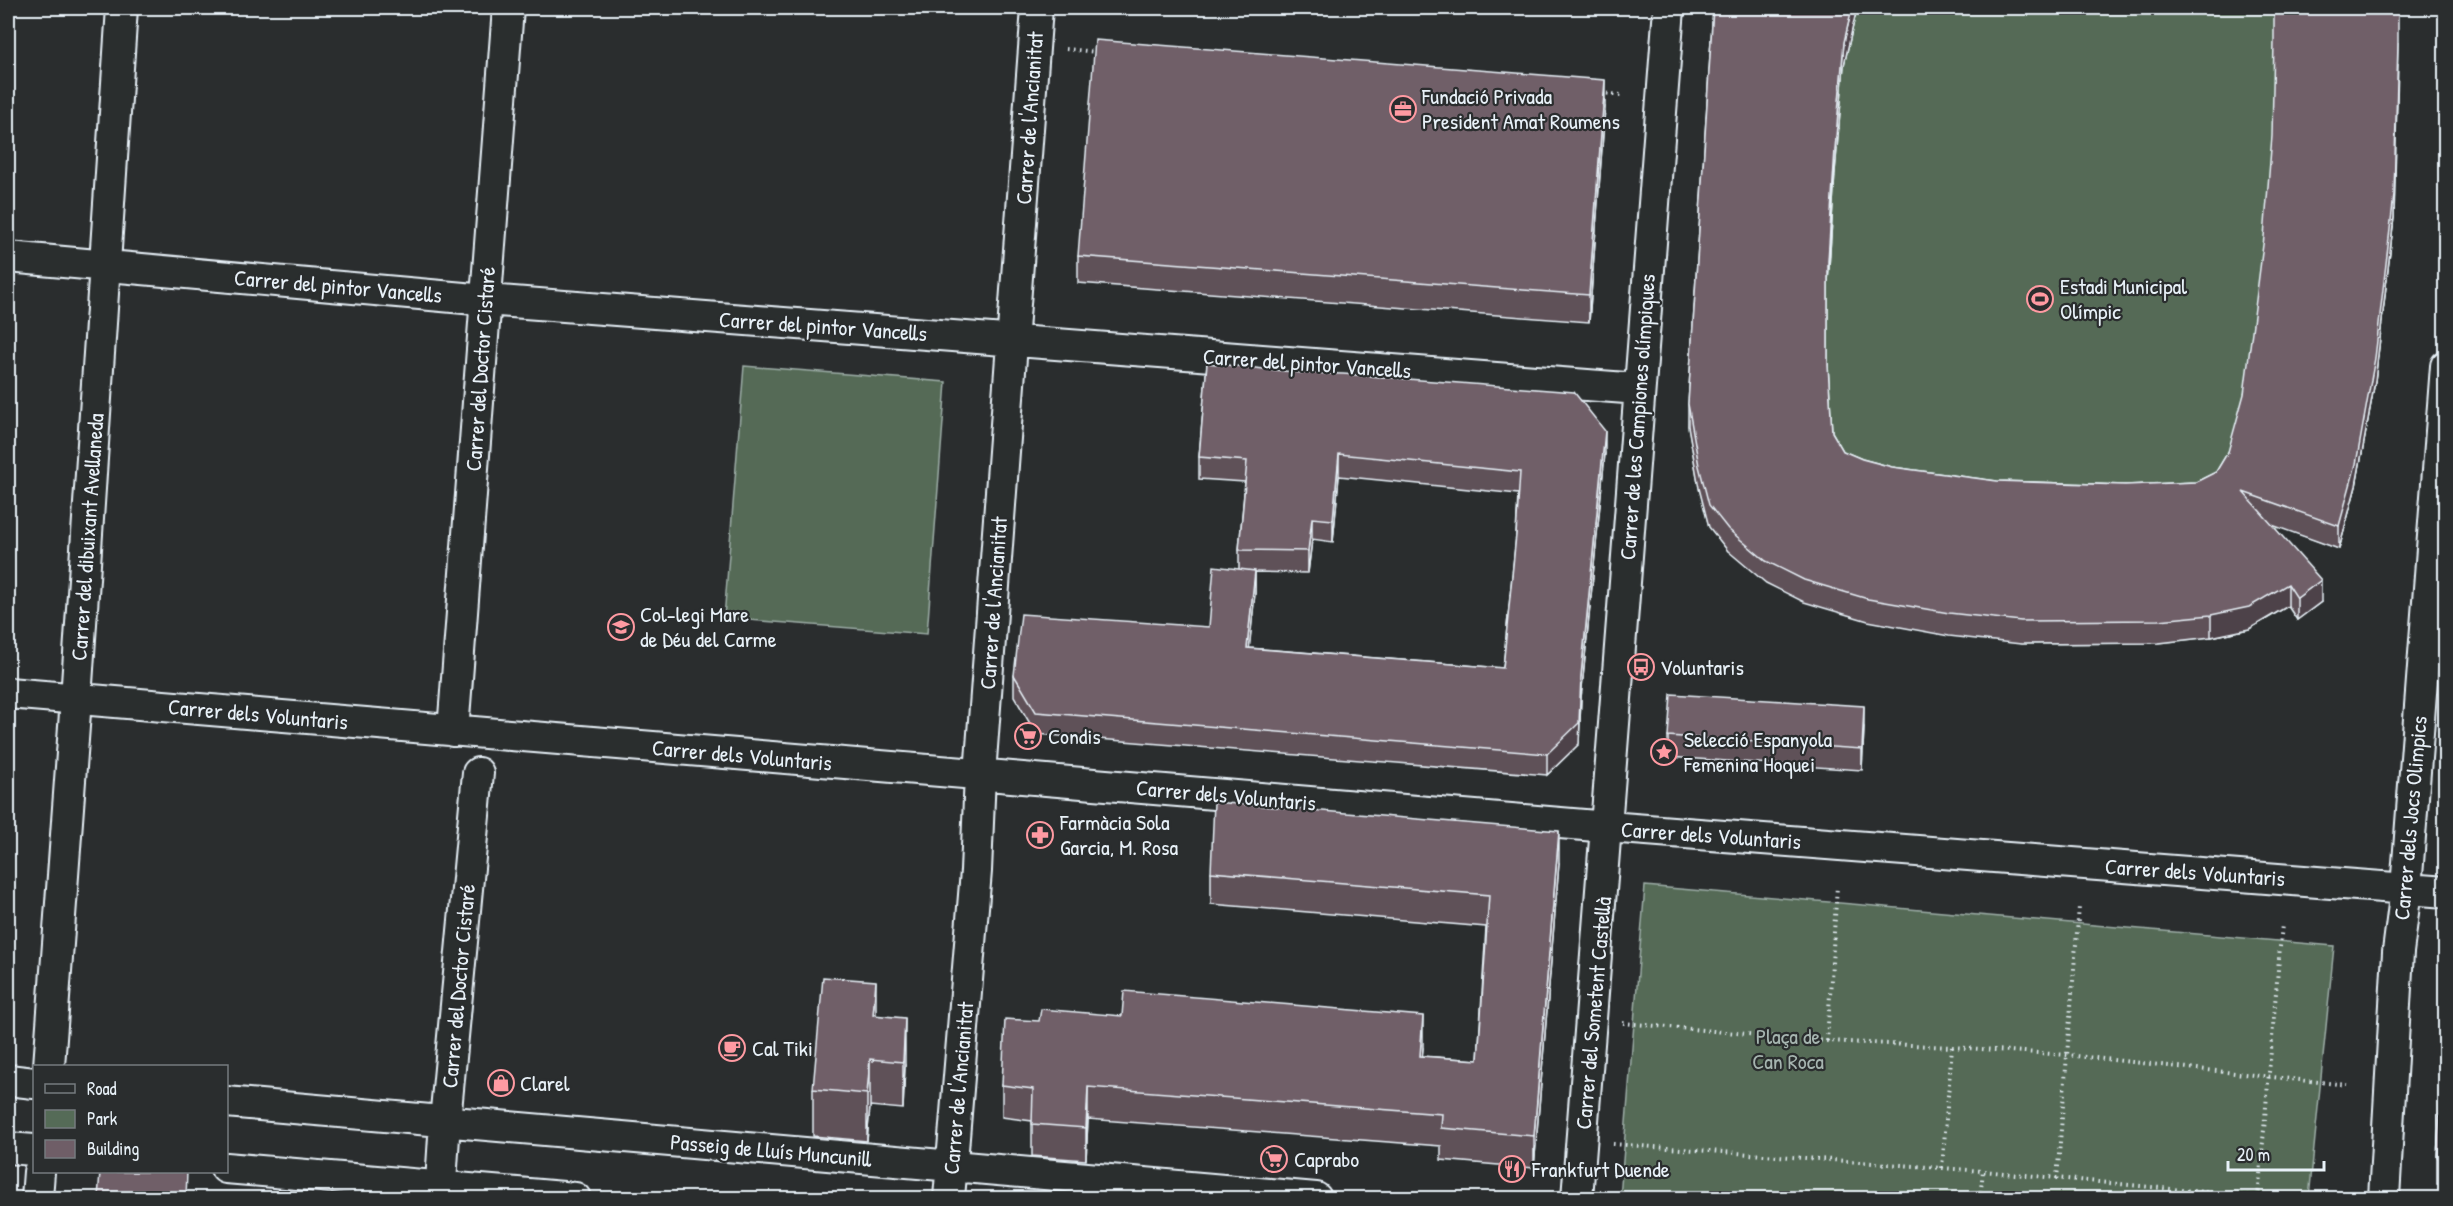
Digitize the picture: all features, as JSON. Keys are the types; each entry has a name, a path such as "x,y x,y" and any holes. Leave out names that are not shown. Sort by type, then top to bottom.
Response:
{"street":[{"name":"Carrer del dibuixant Avellaneda","path":"49,1065 122,8"},
{"name":"Carrer del Doctor Cistaré","path":"453,730 508,8"},
{"name":"Carrer de l'Ancianitat","path":"949,1198 975,871 980,774 1037,8"},
{"name":"Carrer de les Campiones olímpiques","path":"1608,827 1669,8"},
{"name":"Carrer del pintor Vancells","path":"8,257 486,300 1639,389"},
{"name":"Carrer dels Jocs Olimpics","path":"2384,1198 2398,952 2406,889 2445,366"},
{"name":"Carrer dels Voluntaris","path":"8,693 1608,827 2445,892"},
{"name":"Carrer del Doctor Cistaré","path":"441,1193 445,1121 478,773"},
{"name":"Carrer del Sometent Castellà","path":"1577,1198 1608,827"},
{"path":"8,1080 33,1083"},
{"name":"Passeig de Lluís Muncunill","path":"228,1102 1316,1198"},
{"path":"8,1148 33,1150"},
{"path":"228,1168 441,1193 575,1198"},
{"path":"38,1198 39,1173"}],"path":[{"path":"1059,49 1101,52"},
{"path":"1593,93 1621,95"},
{"path":"1827,1041 1838,886"},
{"path":"2057,1179 2079,907"},
{"path":"2258,1198 2282,924"},
{"path":"1623,1023 1827,1041 1952,1047 2067,1056 2348,1085"},
{"path":"1942,1168 1952,1047"},
{"path":"1613,1144 1983,1171 2266,1198"},
{"path":"1980,1198 1983,1171"}],"green space":[{"name":"Estadi Municipal Olímpic","path":"1715,8 2397,8 2394,217 2375,381 2356,486 2339,549 2279,527 2265,539 2297,620 2285,602 2272,616 2249,629 2211,637 2159,643 2021,644 1728,551 1709,527 1699,488 1688,426"},
{"path":"744,366 946,382 927,634 724,618"},
{"name":"Plaça de Can Roca","path":"1645,886 2334,946 2309,1198 1620,1198"}],"building":[{"path":"1713,8 1852,8 1844,42 1828,261 1828,365 1832,432 1843,451 1892,467 1997,481 2125,485 2196,482 2216,472 2228,452 2244,394 2264,237 2272,136 2274,8 2398,8 2394,195 2375,358 2356,464 2339,526 2243,492 2321,580 2297,598 2288,584 2249,607 2211,615 2159,620 2021,621 1949,613 1868,599 1804,580 1766,561 1728,529 1709,505 1699,466 1688,404"},
{"path":"1095,40 1605,80 1589,295 1078,256"},
{"path":"1207,363 1303,373 1343,374 1574,392 1605,431 1581,676 1579,723 1547,754 1036,712 1014,675 1021,614 1209,627 1214,566 1255,571 1247,648 1503,668 1520,472 1339,454 1333,520 1312,518 1308,551 1239,550 1247,461 1199,457"},
{"path":"1671,694 1864,706 1862,749 1668,736"},
{"path":"1214,802 1559,831 1534,1136 1441,1128 1442,1114 1088,1087 1086,1128 1032,1124 1033,1089 1002,1085 1005,1019 1039,1021 1041,1009 1122,1016 1124,991 1423,1016 1420,1056 1478,1060 1489,895 1211,872"},
{"path":"823,977 876,981 873,1015 905,1018 903,1062 870,1059 867,1094 813,1089"},
{"path":"2445,1028 2445,1158 2437,1157"},
{"path":"100,1173 187,1173 186,1198 98,1198"}],"place":[{"name":"Fundació Privada President Amat Roumens","path":"1403,109"},
{"name":"Estadi Municipal Olímpic","path":"2040,299"},
{"name":"Col-legi Mare de Déu del Carme","path":"621,627"},
{"name":"Voluntaris","path":"1641,667"},
{"name":"Condis","path":"1028,736"},
{"name":"Selecció Espanyola Femenina Hoquei","path":"1664,752"},
{"name":"Farmàcia Sola Garcia, M. Rosa","path":"1040,835"},
{"name":"Cal Tiki","path":"732,1048"},
{"name":"Clarel","path":"501,1083"},
{"name":"Caprabo","path":"1274,1159"},
{"name":"Frankfurt Duende","path":"1512,1169"}]}
